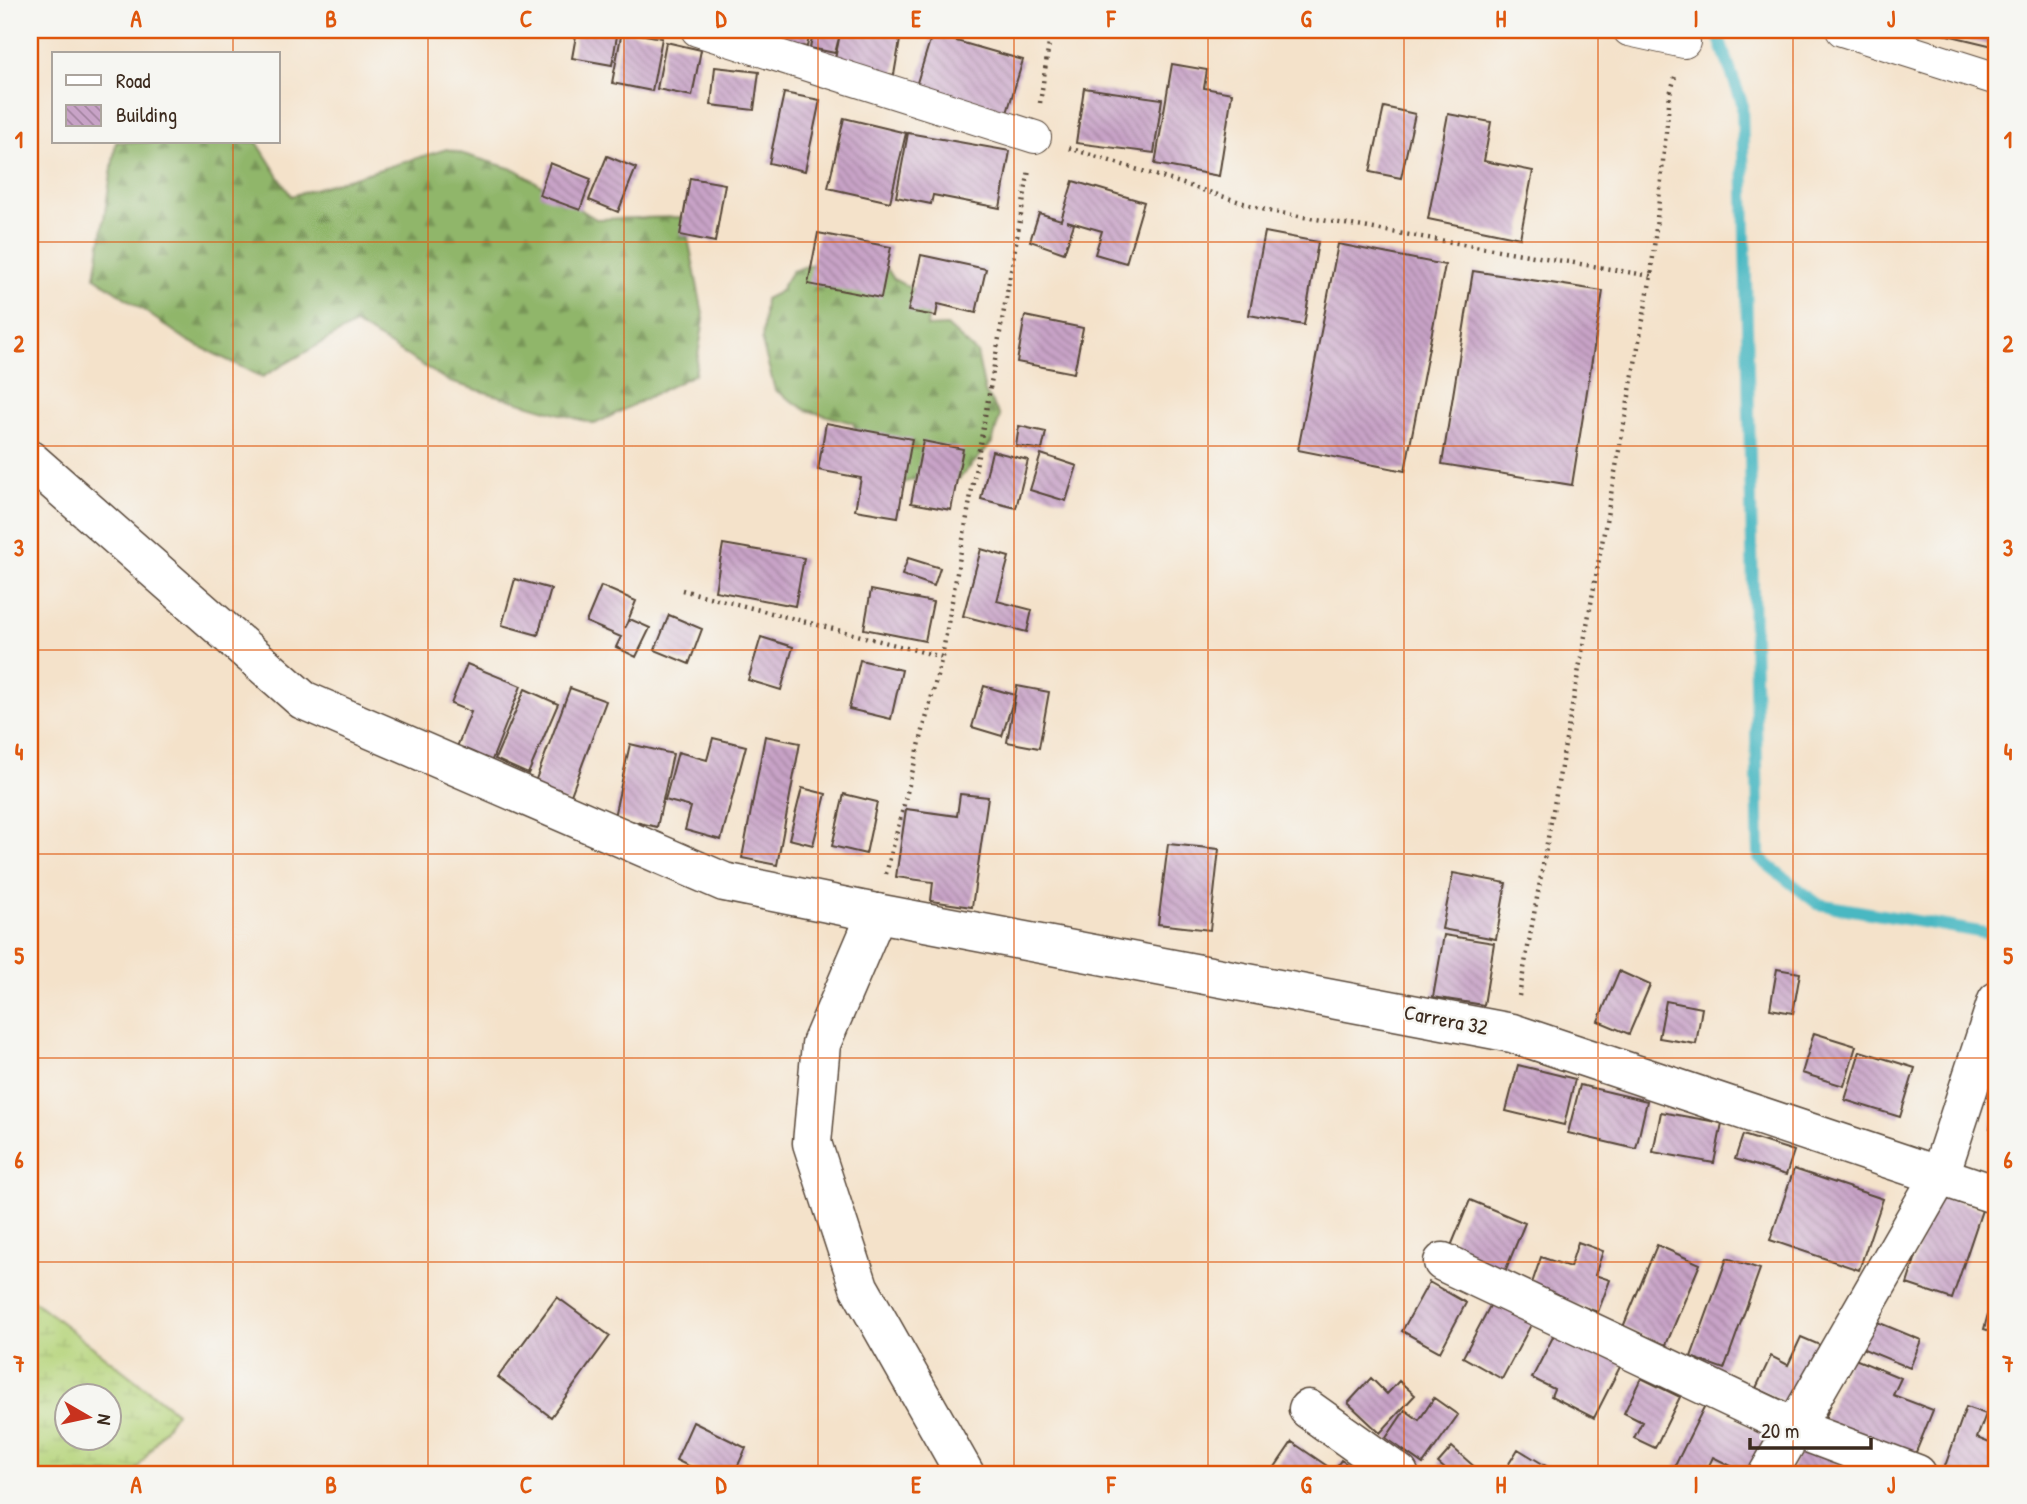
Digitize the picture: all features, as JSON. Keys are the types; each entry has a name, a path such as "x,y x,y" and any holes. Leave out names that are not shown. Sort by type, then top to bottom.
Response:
{"main road":[{"name":"Carrera 32","path":"30,460 303,700 724,882 1512,1033 1997,1195"},
{"path":"877,913 821,1044 812,1143 859,1287 965,1474"},
{"path":"1768,1474 1940,1175 1997,1001"},
{"path":"1443,1262 1795,1428 1917,1474"},
{"path":"1308,1409 1399,1474"}],"street":[{"path":"697,30 1035,137"},
{"path":"1629,30 1684,42"},
{"path":"1842,30 1997,79"}],"path":[{"path":"877,913 942,657 1035,137 1051,30"},
{"path":"1512,1033 1651,276 1670,94 1684,42"},
{"path":"1035,137 1269,211 1651,276"},
{"path":"682,590 942,657"}],"green space":[{"path":"116,144 258,144 291,196 447,149 516,170 596,219 684,217 704,319 695,374 595,424 450,382 355,324 262,377 188,341 95,277"},
{"path":"813,264 884,264 894,279 921,294 929,307 927,327 947,326 977,353 985,392 1000,416 992,443 959,479 917,479 886,487 865,458 853,423 806,410 775,390 762,342 765,299 779,292 792,271"},
{"path":"30,1298 176,1412 134,1474 30,1474"}],"building":[{"path":"577,30 618,30 612,65 572,58"},
{"path":"773,30 810,30 807,47 771,40"},
{"path":"814,30 876,30 901,34 894,75 834,64 840,34 835,53 810,48"},
{"path":"1997,30 1997,47 1935,32"},
{"path":"622,31 662,38 652,91 612,83"},
{"path":"932,34 1023,60 1007,113 916,86"},
{"path":"666,42 701,50 692,96 657,89"},
{"path":"1172,64 1207,70 1204,88 1232,93 1219,176 1155,164"},
{"path":"715,67 759,72 754,110 711,105"},
{"path":"1084,88 1162,99 1154,153 1076,143"},
{"path":"784,93 820,100 805,171 769,163"},
{"path":"1384,107 1415,114 1401,178 1370,172"},
{"path":"1448,114 1491,122 1484,161 1533,171 1520,238 1428,219"},
{"path":"844,118 906,133 890,202 828,188"},
{"path":"908,133 1010,151 1000,208 933,195 931,204 896,197"},
{"path":"607,156 636,168 618,212 589,200"},
{"path":"550,163 591,179 580,210 539,195"},
{"path":"690,178 725,184 715,242 680,235"},
{"path":"1073,181 1144,202 1126,263 1095,254 1102,231 1067,221 1074,224 1064,253 1030,241 1039,213 1061,220"},
{"path":"1265,232 1318,242 1304,325 1249,315"},
{"path":"818,233 891,247 881,298 808,284"},
{"path":"1338,244 1445,265 1405,471 1298,450"},
{"path":"921,255 986,269 976,313 938,304 936,316 908,311"},
{"path":"1473,271 1603,291 1572,485 1442,464"},
{"path":"1025,316 1083,328 1074,373 1017,362"},
{"path":"826,423 912,439 898,517 855,510 861,478 818,470"},
{"path":"1019,426 1046,432 1042,450 1016,446"},
{"path":"923,441 963,449 951,510 911,503"},
{"path":"992,451 1028,460 1016,508 981,499"},
{"path":"1041,454 1077,466 1066,501 1030,490"},
{"path":"723,544 804,558 795,606 715,591"},
{"path":"981,549 1009,557 997,601 1032,610 1027,632 963,616"},
{"path":"908,558 940,568 934,586 902,575"},
{"path":"515,579 551,589 538,635 502,625"},
{"path":"601,586 636,601 625,628 630,619 650,628 636,657 616,647 621,637 586,622"},
{"path":"871,590 933,602 925,641 864,629"},
{"path":"669,615 702,629 689,664 655,650"},
{"path":"761,637 793,647 781,690 748,680"},
{"path":"860,660 902,670 891,719 849,709"},
{"path":"467,664 521,686 488,770 453,757 471,712 451,704"},
{"path":"984,686 1015,695 1002,736 972,727"},
{"path":"1017,686 1049,692 1039,748 1007,742"},
{"path":"570,688 606,701 568,803 532,790"},
{"path":"525,689 558,704 528,774 495,759"},
{"path":"765,736 800,743 777,865 742,858"},
{"path":"713,738 746,746 721,840 685,830 691,807 665,800 678,752 707,760"},
{"path":"630,744 673,754 657,827 614,817"},
{"path":"802,788 826,794 813,845 789,839"},
{"path":"844,794 877,802 866,854 832,846"},
{"path":"960,794 988,797 972,907 931,901 933,882 896,877 906,809 957,816"},
{"path":"1168,844 1219,849 1210,930 1158,924"},
{"path":"1453,873 1506,883 1496,939 1442,929"},
{"path":"1444,935 1494,943 1484,1005 1433,997"},
{"path":"1777,969 1800,973 1793,1013 1770,1009"},
{"path":"1619,971 1650,985 1629,1034 1598,1021"},
{"path":"1666,1001 1702,1008 1696,1044 1659,1038"},
{"path":"1814,1033 1856,1046 1844,1086 1802,1073"},
{"path":"1860,1051 1915,1068 1900,1117 1845,1100"},
{"path":"1518,1065 1575,1079 1564,1125 1506,1111"},
{"path":"1580,1085 1647,1101 1636,1149 1568,1133"},
{"path":"1997,1104 1997,1130 1990,1128"},
{"path":"1661,1112 1722,1123 1714,1163 1653,1152"},
{"path":"1743,1135 1794,1151 1786,1175 1735,1159"},
{"path":"1794,1169 1883,1199 1859,1270 1770,1240"},
{"path":"1936,1194 1982,1210 1952,1299 1907,1284"},
{"path":"1470,1200 1525,1223 1504,1274 1449,1251"},
{"path":"1578,1242 1603,1251 1595,1275 1610,1280 1598,1312 1530,1289 1541,1257 1570,1267"},
{"path":"1657,1245 1700,1264 1666,1345 1623,1327"},
{"path":"1727,1258 1760,1269 1724,1369 1691,1357"},
{"path":"1429,1282 1466,1303 1440,1352 1402,1331"},
{"path":"1997,1283 1997,1333 1984,1329"},
{"path":"557,1297 610,1336 551,1417 498,1377"},
{"path":"1492,1302 1532,1323 1502,1379 1463,1357"},
{"path":"1870,1319 1921,1340 1910,1368 1859,1347"},
{"path":"1557,1329 1622,1363 1594,1418 1551,1396 1554,1389 1532,1378"},
{"path":"1801,1337 1822,1346 1795,1406 1756,1388 1771,1356 1788,1365"},
{"path":"1850,1357 1901,1378 1893,1395 1933,1410 1914,1457 1824,1421"},
{"path":"1371,1378 1387,1394 1399,1381 1415,1395 1380,1433 1348,1403"},
{"path":"1641,1378 1680,1397 1655,1448 1634,1438 1642,1422 1624,1413"},
{"path":"1434,1398 1458,1415 1423,1464 1386,1438 1405,1410 1419,1420"},
{"path":"1705,1405 1771,1438 1753,1474 1729,1474 1733,1467 1713,1457 1705,1474 1671,1474"},
{"path":"1966,1407 1986,1414 1977,1438 1997,1446 1997,1474 1957,1474 1944,1469"},
{"path":"693,1422 746,1448 734,1474 705,1474 676,1460"},
{"path":"1292,1442 1330,1468 1326,1474 1286,1474 1275,1467"},
{"path":"1805,1444 1858,1474 1788,1474"},
{"path":"1452,1447 1477,1469 1473,1474 1451,1474 1438,1463"},
{"path":"1518,1449 1546,1466 1540,1474 1512,1474 1505,1470"},
{"path":"1341,1460 1356,1470 1353,1474 1332,1474"}],"waterway":[{"path":"1716,30 1742,103 1759,858 1818,904 1997,935"}]}
